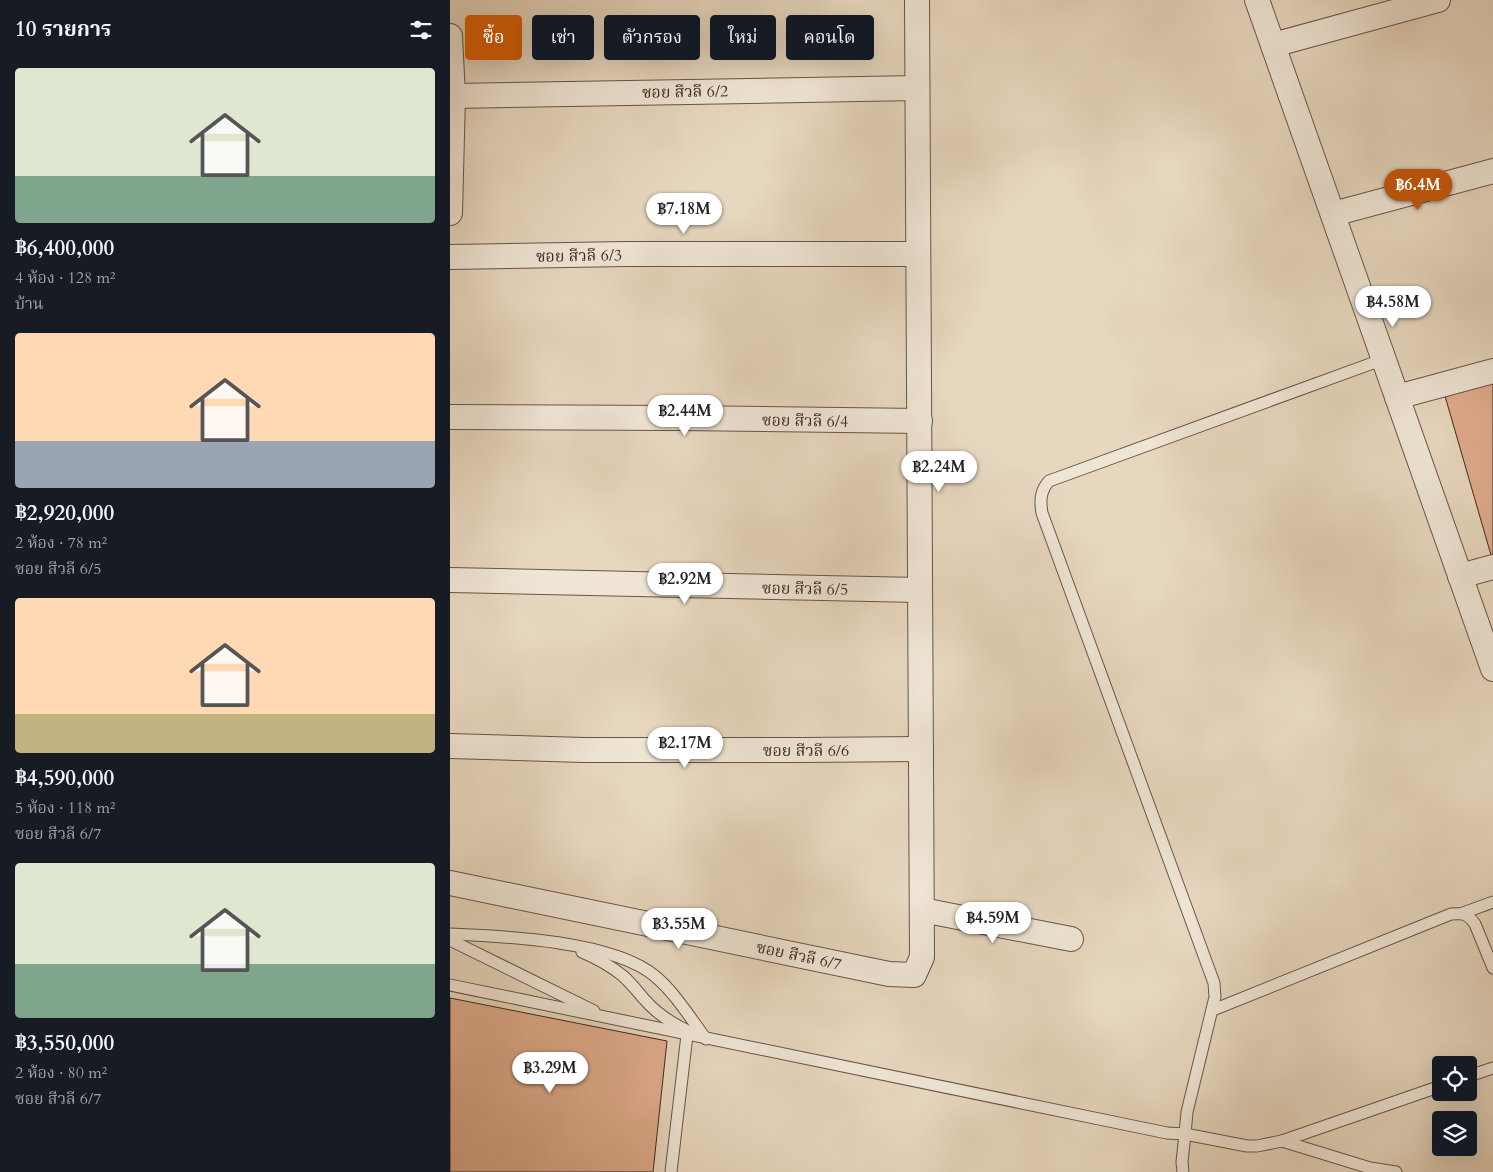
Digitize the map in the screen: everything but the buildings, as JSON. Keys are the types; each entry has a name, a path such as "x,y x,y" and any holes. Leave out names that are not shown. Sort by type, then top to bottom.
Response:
{"street":[{"path":"917,0 922,910 1071,940"},
{"path":"1257,0 1493,669"},
{"path":"1273,45 1438,0"},
{"path":"450,36 453,96 450,213"},
{"name":"ซอย สีวลี 6/2","path":"453,96 917,88"},
{"path":"1333,214 1493,171"},
{"name":"ซอย สีวลี 6/3","path":"450,257 626,254 918,254"},
{"path":"1397,397 1493,371"},
{"name":"ซอย สีวลี 6/4","path":"450,417 920,421"},
{"path":"1460,576 1493,567"},
{"name":"ซอย สีวลี 6/5","path":"450,580 920,590"},
{"name":"ซอย สีวลี 6/6","path":"450,746 584,750 921,749"},
{"name":"ซอย สีวลี 6/7","path":"450,883 889,974 914,975 922,957 922,910"}],"lane":[{"path":"1183,1172 1182,1162 1187,1112 1213,1010 1215,997 1214,983 1042,513 1041,494 1044,486 1049,481 1384,359"},
{"path":"1213,1010 1451,914 1464,913 1493,902"},
{"path":"1464,913 1475,924 1493,968"},
{"path":"450,934 517,938 560,944 625,959 649,972 668,989 706,1039"},
{"path":"450,940 591,1010 621,1021"},
{"path":"560,944 588,955 616,971 666,1019 706,1039"},
{"path":"450,986 1157,1131 1185,1134 1247,1146 1282,1141 1432,1089"},
{"path":"671,1172 687,1035"},
{"path":"1477,1073 1493,1068"},
{"path":"1282,1141 1370,1168 1396,1172"}]}
